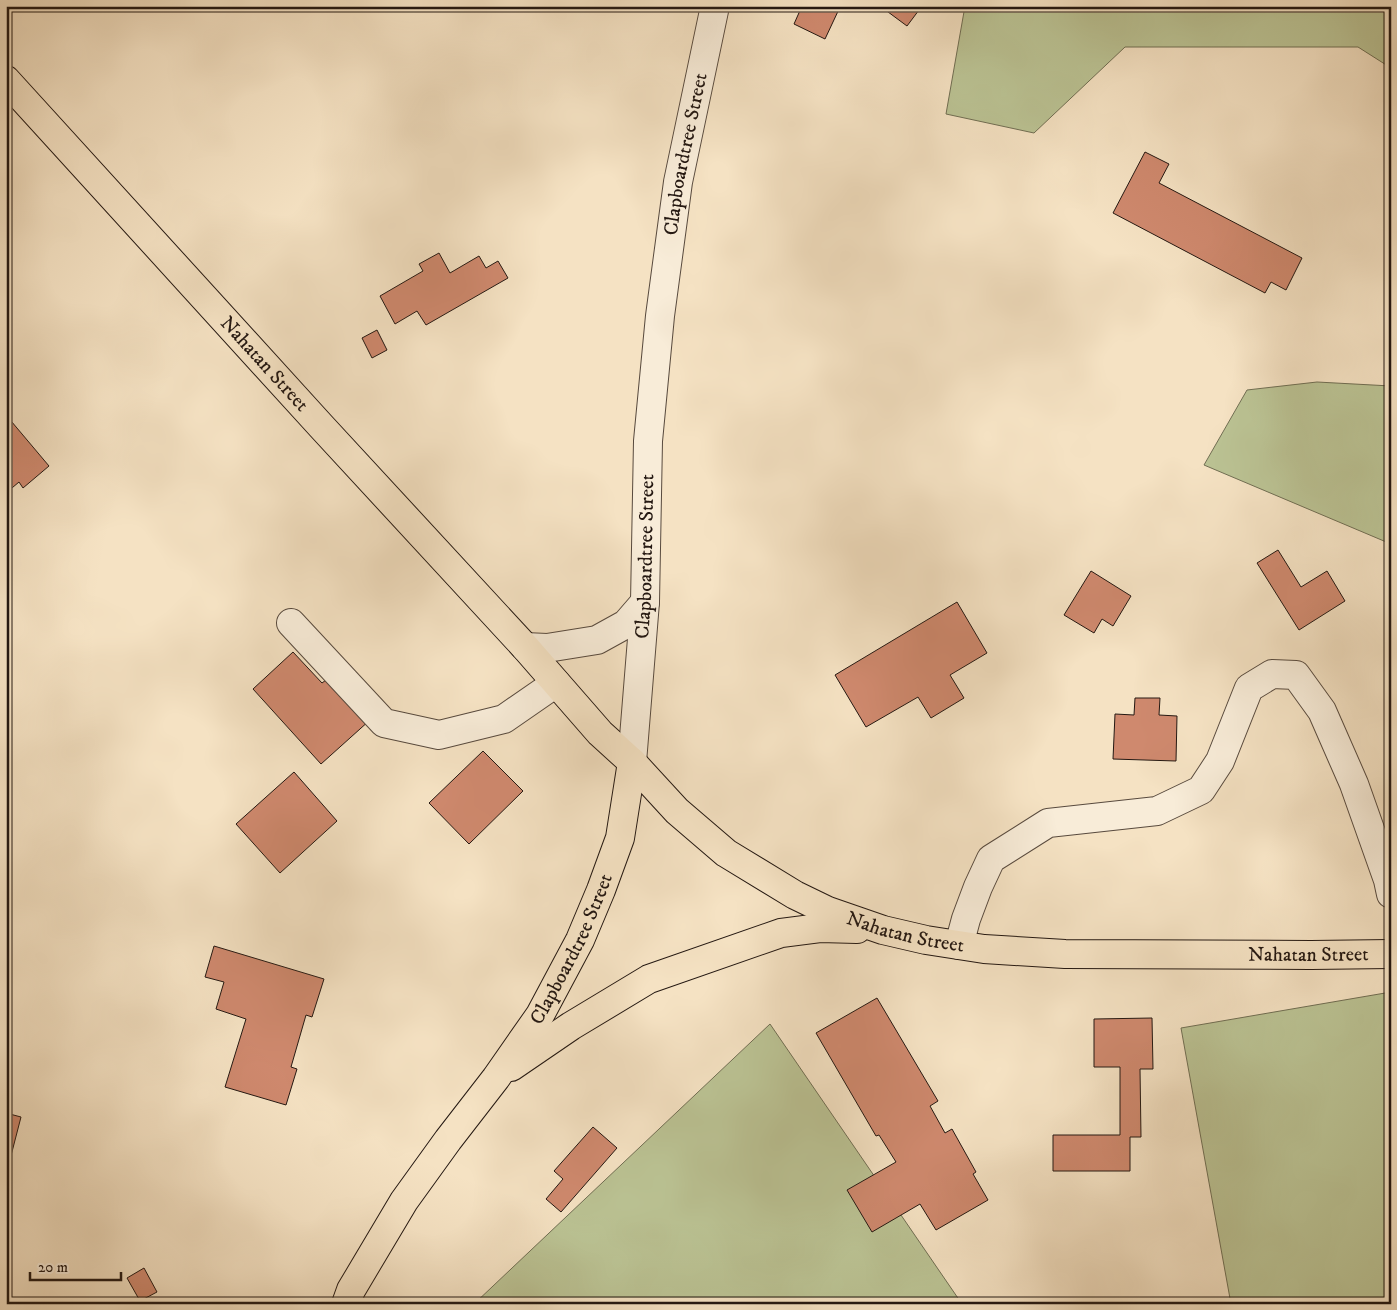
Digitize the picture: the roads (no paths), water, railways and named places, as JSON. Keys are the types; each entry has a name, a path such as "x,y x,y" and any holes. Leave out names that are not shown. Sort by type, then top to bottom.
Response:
{"main road":[{"name":"Nahatan Street","path":"6,80 524,647 600,733 632,762 677,811 726,853 795,895 828,911 883,930 984,950 1065,954 1391,954"},
{"name":"Clapboardtree Street","path":"346,1304 351,1290 404,1201 496,1078 540,1015 580,940 620,838 632,762"},
{"name":"Clapboardtree Street","path":"496,1078 571,1026 649,979 782,933 820,928 883,930"}],"street":[{"name":"Clapboardtree Street","path":"632,762 645,602 648,441 660,316 678,182 716,6"},
{"path":"524,647 547,648 597,640 626,624 645,602"},
{"path":"291,622 384,723 439,735 504,719 556,683"},
{"path":"959,946 966,919 991,858 1048,823 1157,810 1201,790 1220,760 1249,688 1272,674 1296,675 1322,711 1354,784 1388,880 1391,894"}]}
